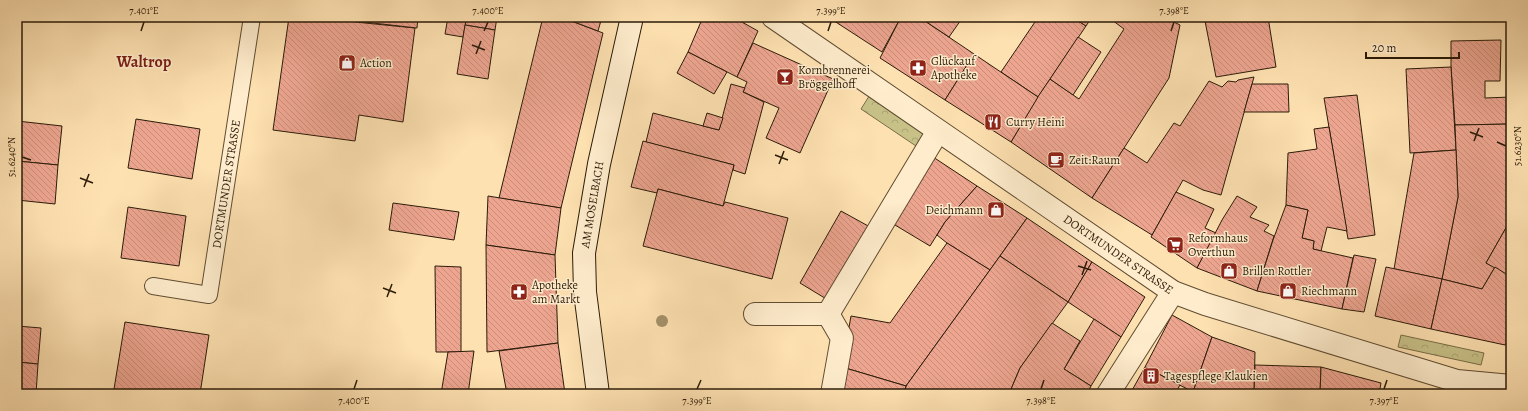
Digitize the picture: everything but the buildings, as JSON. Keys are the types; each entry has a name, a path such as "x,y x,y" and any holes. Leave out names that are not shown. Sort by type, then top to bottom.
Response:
{"street":[{"name":"AM MOSELBACH","path":"598,394 585,292 584,253 600,164 632,17"},
{"name":"DORTMUNDER STRASSE","path":"773,17 1172,292 1456,387 1511,386"},
{"path":"828,314 938,131"},
{"path":"1108,394 1172,292"},
{"path":"755,314 828,314"},
{"path":"828,314 842,338 832,394"}],"lane":[{"name":"DORTMUNDER STRASSE","path":"154,286 209,295 252,17"}],"green space":[{"path":"871,93 926,131 916,146 861,109"},
{"path":"1401,335 1484,353 1481,365 1398,347"}],"place":[{"name":"Action","path":"347,63"},
{"name":"Glückauf Apotheke","path":"918,68"},
{"name":"Kornbrennerei Bröggelhoff","path":"785,77"},
{"name":"Curry Heini","path":"993,122"},
{"name":"Zeit:Raum","path":"1056,160"},
{"name":"Deichmann","path":"996,210"},
{"name":"Reformhaus Overthun","path":"1175,245"},
{"name":"Brillen Rottler","path":"1229,271"},
{"name":"Riechmann","path":"1288,291"},
{"name":"Apotheke am Markt","path":"519,292"},
{"name":"Tagespflege Klaukien","path":"1151,376"}],"district":[{"name":"Waltrop","path":"144,61"}]}
